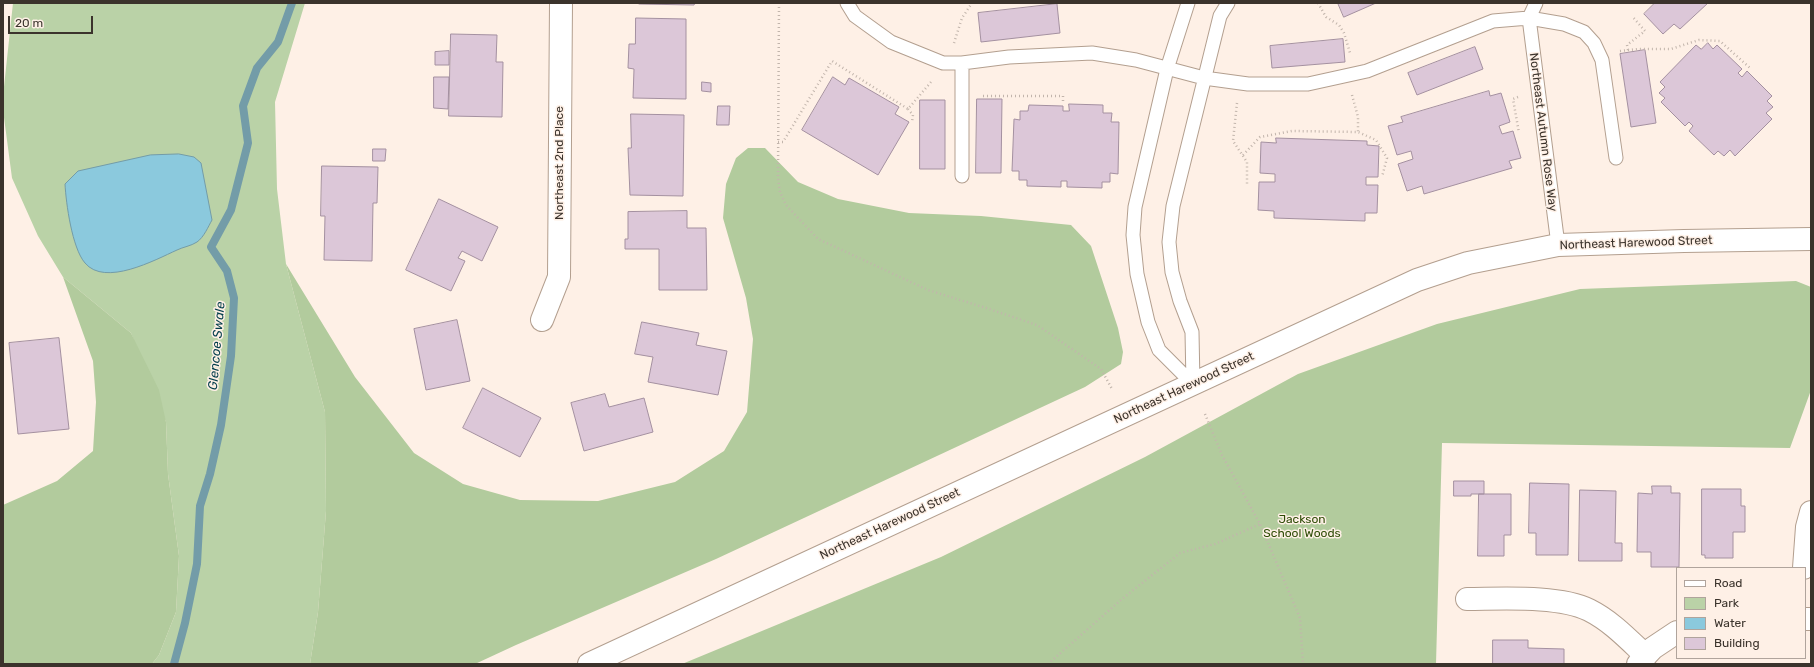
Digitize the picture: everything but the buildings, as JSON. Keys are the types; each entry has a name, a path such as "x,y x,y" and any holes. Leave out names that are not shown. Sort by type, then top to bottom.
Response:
{"street":[{"name":"Northeast 2nd Place","path":"542,320 559,277 561,3"},
{"name":"Northeast Harewood Street","path":"589,664 1417,280 1468,263 1558,245 1684,240 1811,239"},
{"path":"1804,567 1807,527 1811,512"},
{"path":"1467,599 1529,599 1558,601 1588,609 1617,628 1642,660 1662,641 1676,633"}],"lane":[{"path":"847,3 855,16 891,42 943,63 962,63 1009,57 1092,52 1136,60 1204,78 1248,84 1308,84 1367,71 1493,21 1529,18 1564,24 1584,32 1594,43 1602,60 1616,158"},
{"path":"1188,3 1167,69 1135,207 1133,235 1137,274 1146,315 1159,350 1193,384"},
{"path":"1193,384 1192,332 1180,302 1172,272 1169,242 1172,206 1220,16 1228,3"},
{"path":"1529,18 1536,3"},
{"name":"Northeast Autumn Rose Way","path":"1529,18 1558,245"},
{"path":"962,63 962,176"}],"path":[{"path":"779,3 778,178 780,192 786,205 818,239 928,290 1037,325 1102,369 1112,389"},
{"path":"953,47 962,18 972,3"},
{"path":"1318,3 1326,18 1339,25 1344,33 1350,54"},
{"path":"1628,50 1627,45 1645,31 1632,16"},
{"path":"1617,51 1671,49 1699,40 1720,41 1750,68"},
{"path":"778,142 782,142 832,61 908,109 913,115 912,122"},
{"path":"908,109 933,80"},
{"path":"1352,95 1358,117 1358,132"},
{"path":"976,96 1062,96 1063,102"},
{"path":"1519,133 1512,99 1521,97"},
{"path":"1237,100 1233,141 1247,162 1247,184"},
{"path":"1243,155 1260,138 1292,131 1358,132 1376,140 1387,158 1382,177"},
{"path":"1205,414 1222,455 1260,524 1300,618 1303,664"},
{"path":"1048,664 1122,599 1180,553 1215,544 1260,524"}],"green space":[{"path":"13,3 305,3 275,102 277,189 286,264 325,412 326,511 318,612 310,664 152,664 159,655 176,612 179,556 168,474 166,422 131,333 63,277 38,236 12,178 3,110 3,96"},
{"path":"748,148 765,148 798,182 838,199 909,213 981,216 1071,225 1091,246 1118,328 1123,352 1121,364 1085,387 716,559 475,664 310,664 318,612 326,511 325,412 286,264 355,377 414,453 463,484 520,500 598,501 675,482 724,451 747,412 753,339 746,298 723,218 726,184 736,158"},
{"path":"63,277 131,333 159,390 166,422 168,474 179,556 176,612 159,655 152,664 3,664 3,505 57,481 93,451 96,402 93,361"},
{"name":"Jackson School Woods","path":"1796,281 1811,287 1811,390 1790,448 1442,443 1436,664 682,664 941,557 1145,457 1298,374 1437,324 1580,289"}],"water":[{"path":"179,154 194,157 201,163 212,220 202,237 192,245 179,249 156,260 117,272 94,270 85,263 80,256 73,236 68,213 65,184 78,171 150,155"}],"waterway":[{"name":"Glencoe Swale","path":"174,664 185,623 197,564 200,506 210,474 221,425 231,356 234,298 227,271 211,247 231,210 248,143 243,106 257,68 278,42 292,3"}]}
